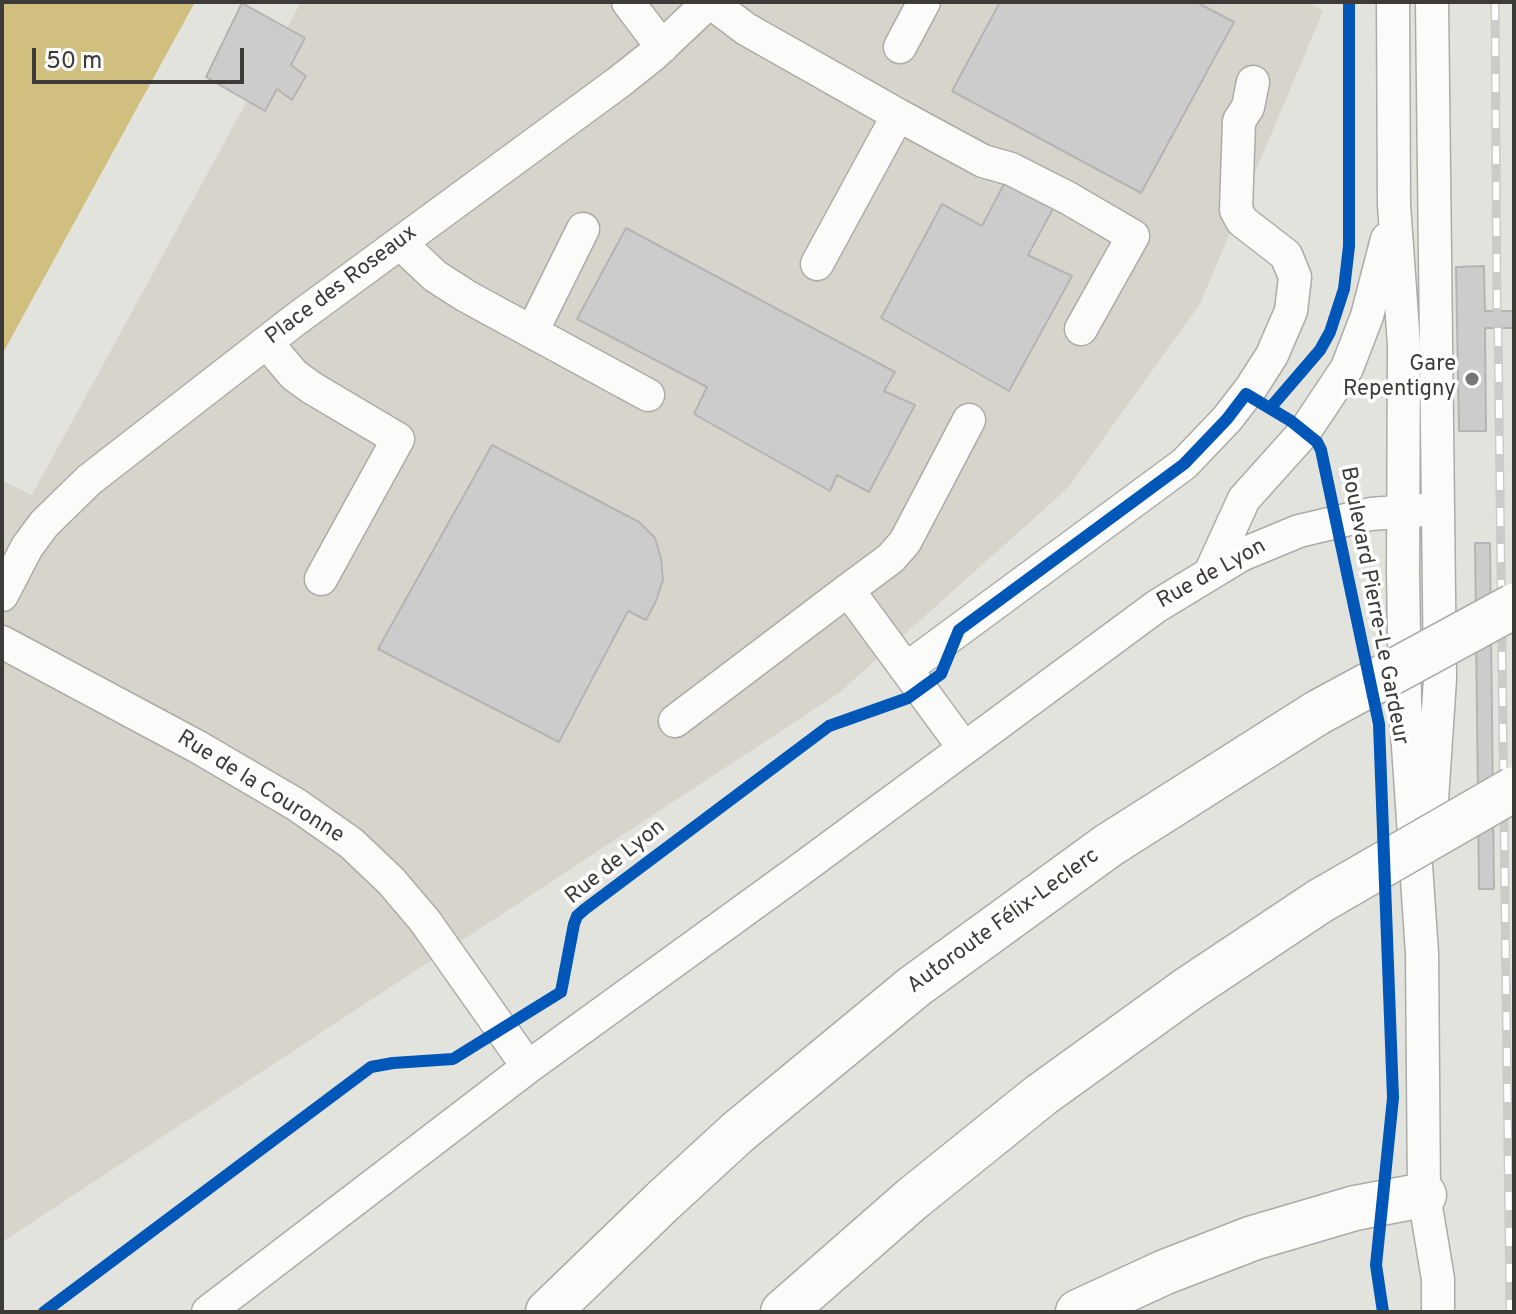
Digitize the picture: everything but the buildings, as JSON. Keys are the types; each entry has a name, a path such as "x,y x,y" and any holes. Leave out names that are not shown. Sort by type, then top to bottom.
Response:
{"highway":[{"name":"Autoroute Félix-Leclerc","path":"548,1312 738,1132 915,986 1109,845 1317,713 1514,606"},
{"path":"783,1312 912,1199 1041,1095 1188,989 1320,901 1514,789"},
{"path":"1078,1312 1144,1281 1253,1238 1355,1208 1424,1195"}],"street":[{"path":"628,2 662,47"},
{"path":"710,2 746,29 898,115 983,161 1011,169 1133,236 1081,329"},
{"name":"Place des Roseaux","path":"2,595 27,547 61,505 89,480 400,243 619,82 710,2"},
{"path":"900,47 924,2"},
{"name":"Boulevard Pierre-Le Gardeur","path":"1393,2 1394,205 1404,345 1405,702 1422,953 1424,1195 1438,1279 1438,1312"},
{"name":"Boulevard Pierre-Le Gardeur","path":"1422,953 1440,700 1432,2"},
{"path":"906,669 1184,464 1227,419 1272,355 1291,311 1295,277 1286,255 1242,221 1236,210 1239,121 1248,107 1253,82"},
{"path":"817,264 898,115"},
{"path":"1211,571 1244,499 1305,431 1347,368 1367,316 1394,205"},
{"path":"532,332 583,229"},
{"path":"400,243 435,276 648,395"},
{"path":"267,343 303,382 398,439 321,579"},
{"path":"675,721 891,558 905,542 969,420"},
{"name":"Rue de Lyon","path":"208,1312 528,1067 1144,615 1211,571 1262,545 1299,531 1371,514 1437,509"},
{"path":"848,590 964,748"},
{"name":"Rue de la Couronne","path":"2,642 198,747 297,805 351,843 391,881 425,921 528,1067"}],"shaded area":[{"path":"2,2 195,2 4,351 2,351"},
{"path":"301,2 1307,2 1323,11 1200,304 1068,488 839,693 2,1242 2,480 32,495"}],"railway":[{"path":"1495,2 1497,311"},
{"path":"1498,328 1510,1312"}],"cycle path":[{"path":"1271,407 1320,350 1330,332 1344,289 1349,246 1349,2"},
{"path":"44,1312 371,1067 453,1059 561,992 574,924 585,909 829,726 908,698 941,674 959,630 1184,464 1246,394 1291,421 1317,442 1321,450 1379,724 1393,1098 1376,1265 1383,1312"}],"place":[{"name":"Gare Repentigny","path":"1472,379"}]}
